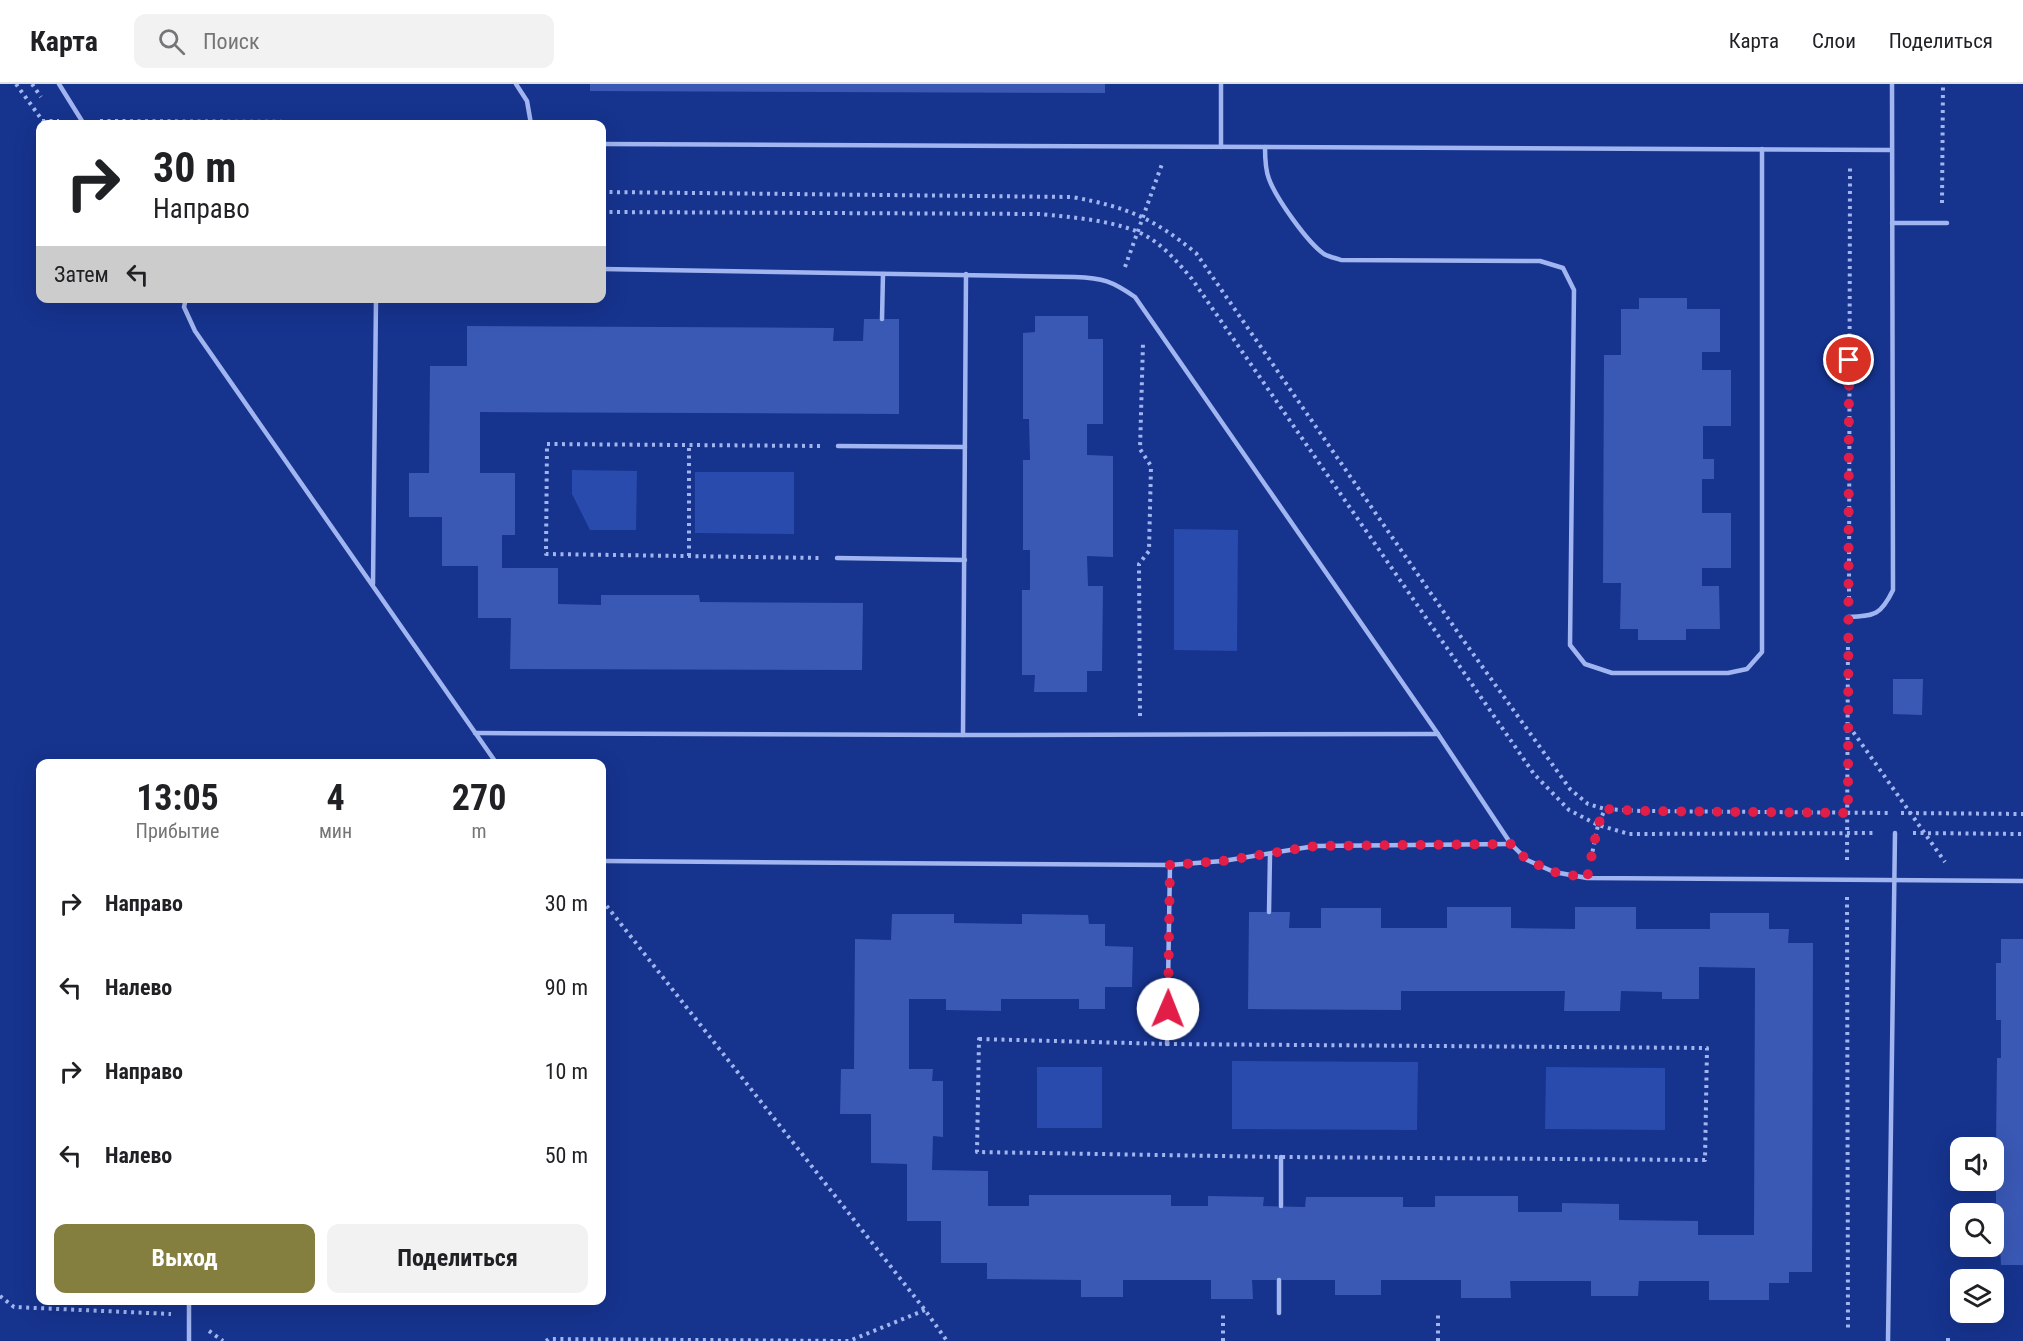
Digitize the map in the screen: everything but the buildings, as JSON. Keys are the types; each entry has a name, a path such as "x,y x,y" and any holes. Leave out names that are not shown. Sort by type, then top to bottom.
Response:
{"lane":[{"path":"59,84 81,120"},
{"path":"516,84 527,101 530,120"},
{"path":"1221,84 1221,147"},
{"path":"1848,617 1870,616 1885,605 1893,590 1892,84"},
{"path":"606,144 1892,150"},
{"path":"1265,147 1268,178 1277,195 1310,242 1325,255 1341,260 1540,261 1563,268 1574,290 1570,645 1585,664 1612,673 1728,673 1747,669 1762,652 1762,149"},
{"path":"1892,224 1944,223"},
{"path":"606,269 1099,278 1118,285 1135,297 1438,734 1511,844 1527,860 1554,872 1587,878 2023,881"},
{"path":"882,319 883,274"},
{"path":"963,735 966,274"},
{"path":"185,303 184,307 195,331 493,759"},
{"path":"373,586 376,303"},
{"path":"838,446 965,447"},
{"path":"837,558 964,560"},
{"path":"475,733 1438,734"},
{"path":"1888,1341 1895,833"},
{"path":"606,861 1170,865 1223,861 1315,846 1511,844"},
{"path":"1269,912 1270,854"},
{"path":"1167,1044 1170,865"},
{"path":"1281,1157 1281,1206"},
{"path":"1279,1280 1279,1313"},
{"path":"189,1305 189,1341"}],"path":[{"path":"16,84 42,120"},
{"path":"1943,84 1944,223"},
{"path":"1118,285 1168,146"},
{"path":"1848,1332 1846,879 1849,726 1850,150"},
{"path":"606,192 1072,196 1108,203 1143,216 1196,253 1455,627 1560,776 1581,800 1605,809 1641,811 2023,814"},
{"path":"606,212 1039,214 1081,218 1131,229 1147,236 1168,252 1192,279 1534,774 1569,810 1598,825 1629,834 2023,834"},
{"path":"1140,734 1139,564 1149,551 1151,466 1140,449 1144,311"},
{"path":"837,558 546,554 548,444 838,446"},
{"path":"689,445 689,556"},
{"path":"1849,726 1957,880"},
{"path":"1587,878 1598,825 1605,809"},
{"path":"606,905 947,1341"},
{"path":"979,1039 1167,1044 1707,1048 1705,1160 977,1152 979,1039"},
{"path":"0,1296 14,1307 189,1315"},
{"path":"546,1341 549,1339 849,1341 925,1310"},
{"path":"1223,1312 1223,1341"},
{"path":"1438,1314 1438,1341"}],"shaded area":[{"path":"572,470 637,471 636,530 590,530 572,494"},
{"path":"695,472 794,472 794,534 695,533"},
{"path":"1174,529 1238,530 1237,651 1174,650"},
{"path":"1232,1061 1418,1062 1417,1130 1232,1129"},
{"path":"1037,1067 1102,1067 1102,1128 1037,1128"},
{"path":"1546,1067 1665,1068 1665,1130 1545,1129"}],"route":[{"path":"1168,1009 1170,865 1223,861 1315,846 1511,844 1527,860 1554,872 1587,878 1598,825 1605,809 1848,813 1849,360"}]}
